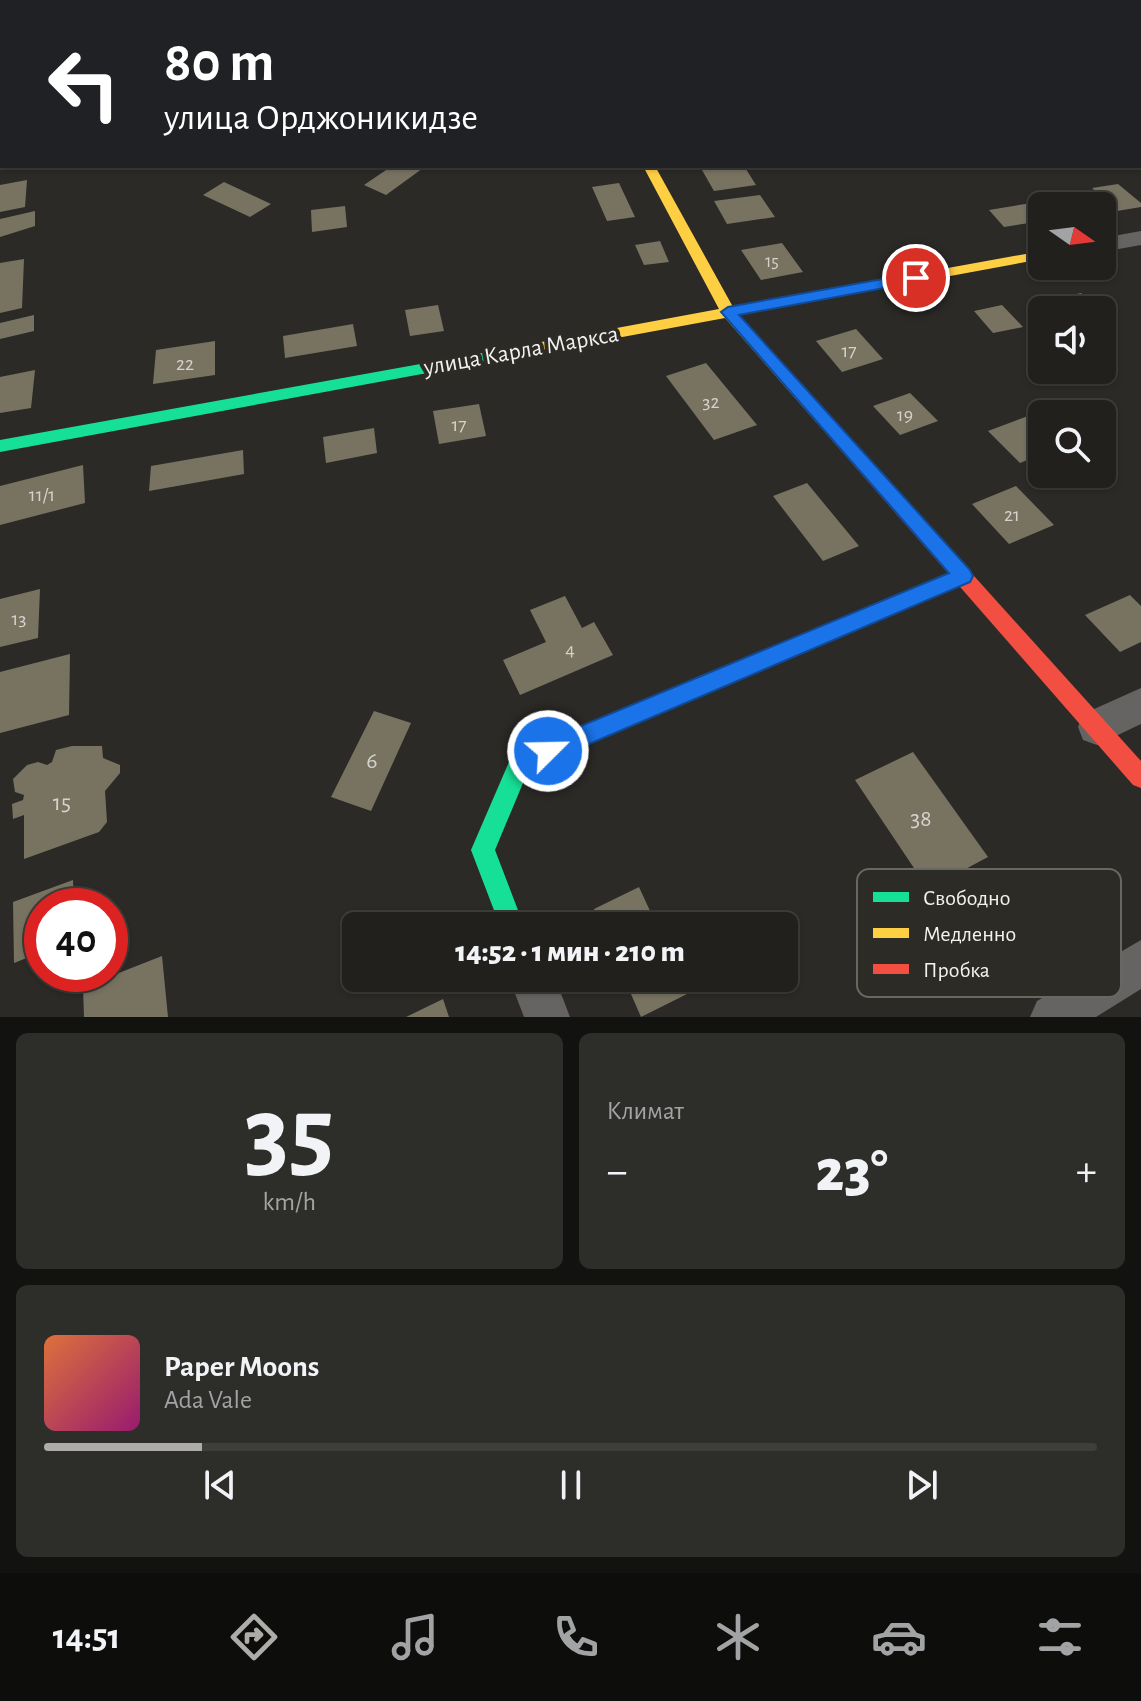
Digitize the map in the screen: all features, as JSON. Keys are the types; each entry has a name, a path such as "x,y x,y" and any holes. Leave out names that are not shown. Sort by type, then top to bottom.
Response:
{"street":[{"path":"650,168 728,312 1141,777"},
{"path":"1116,242 1141,238"},
{"name":"улица Карла Маркса","path":"0,446 1028,258"},
{"path":"507,912 483,850 520,763 963,576"},
{"path":"1097,727 1141,705"},
{"path":"1121,975 1141,963"},
{"path":"537,992 547,1017"},
{"path":"1053,1017 1086,997"}],"building":[{"path":"389,168 423,168 386,195 364,185"},
{"path":"745,168 756,185 714,191 702,170"},
{"path":"27,180 25,207 0,212 0,185"},
{"path":"224,182 271,204 250,217 203,195"},
{"path":"619,183 635,217 607,221 592,187"},
{"path":"1118,184 1141,203 1141,207 1117,211 1116,192 1096,192 1092,188"},
{"path":"760,195 775,217 727,224 714,201"},
{"path":"1028,204 1028,223 1004,227 989,210"},
{"path":"345,206 347,227 312,232 311,210"},
{"path":"35,211 35,226 0,237 0,219"},
{"path":"660,241 669,262 644,265 635,245"},
{"path":"782,243 803,272 761,280 741,250"},
{"path":"24,259 22,308 0,313 0,263"},
{"path":"438,305 444,331 410,336 405,310"},
{"path":"1002,305 1023,327 993,333 974,311"},
{"path":"34,315 34,331 0,339 0,323"},
{"path":"353,324 357,346 285,358 283,336"},
{"path":"856,329 883,359 842,372 816,341"},
{"path":"215,341 215,375 153,384 156,350"},
{"path":"706,363 757,425 714,440 666,376"},
{"path":"35,370 31,408 0,413 0,377"},
{"path":"910,393 938,421 900,435 873,406"},
{"path":"479,404 486,436 439,444 433,411"},
{"path":"1028,416 1028,460 1020,463 988,431"},
{"path":"374,428 377,453 326,463 323,437"},
{"path":"243,450 244,474 149,491 151,466"},
{"path":"83,465 85,503 0,525 0,486"},
{"path":"807,483 859,546 823,561 773,496"},
{"path":"1016,486 1054,525 1009,544 972,504"},
{"path":"40,589 38,638 0,647 0,599"},
{"path":"1130,595 1141,606 1141,642 1120,652 1085,615"},
{"path":"565,596 582,628 594,622 613,655 520,695 503,660 546,642 530,610"},
{"path":"70,654 69,715 0,733 0,672"},
{"path":"374,711 411,723 371,811 331,797"},
{"path":"72,746 102,746 103,758 120,765 120,773 105,791 107,822 99,832 24,859 24,815 13,819 12,804 23,800 24,795 15,792 13,779 27,765 38,762 47,765 52,762 56,750"},
{"path":"913,752 988,857 966,869 915,869 855,780"},
{"path":"73,880 73,888 51,888"},
{"path":"639,887 651,912 595,912 594,909"},
{"path":"24,898 24,959 14,963 13,902"},
{"path":"162,956 168,1017 84,1017 83,992 128,992 128,969"},
{"path":"630,992 689,992 689,993 641,1017"},
{"path":"443,999 449,1017 406,1017"}],"traffic: fast":[{"path":"0,446 509,353"},
{"path":"507,912 483,850 520,763 775,655"}],"traffic: slow":[{"path":"650,168 728,312 822,418"},
{"path":"509,353 1028,258"},
{"path":"775,655 963,576"}],"traffic: jam":[{"path":"822,418 1141,777"}],"route":[{"path":"548,751 963,576 728,312 916,278"}]}
